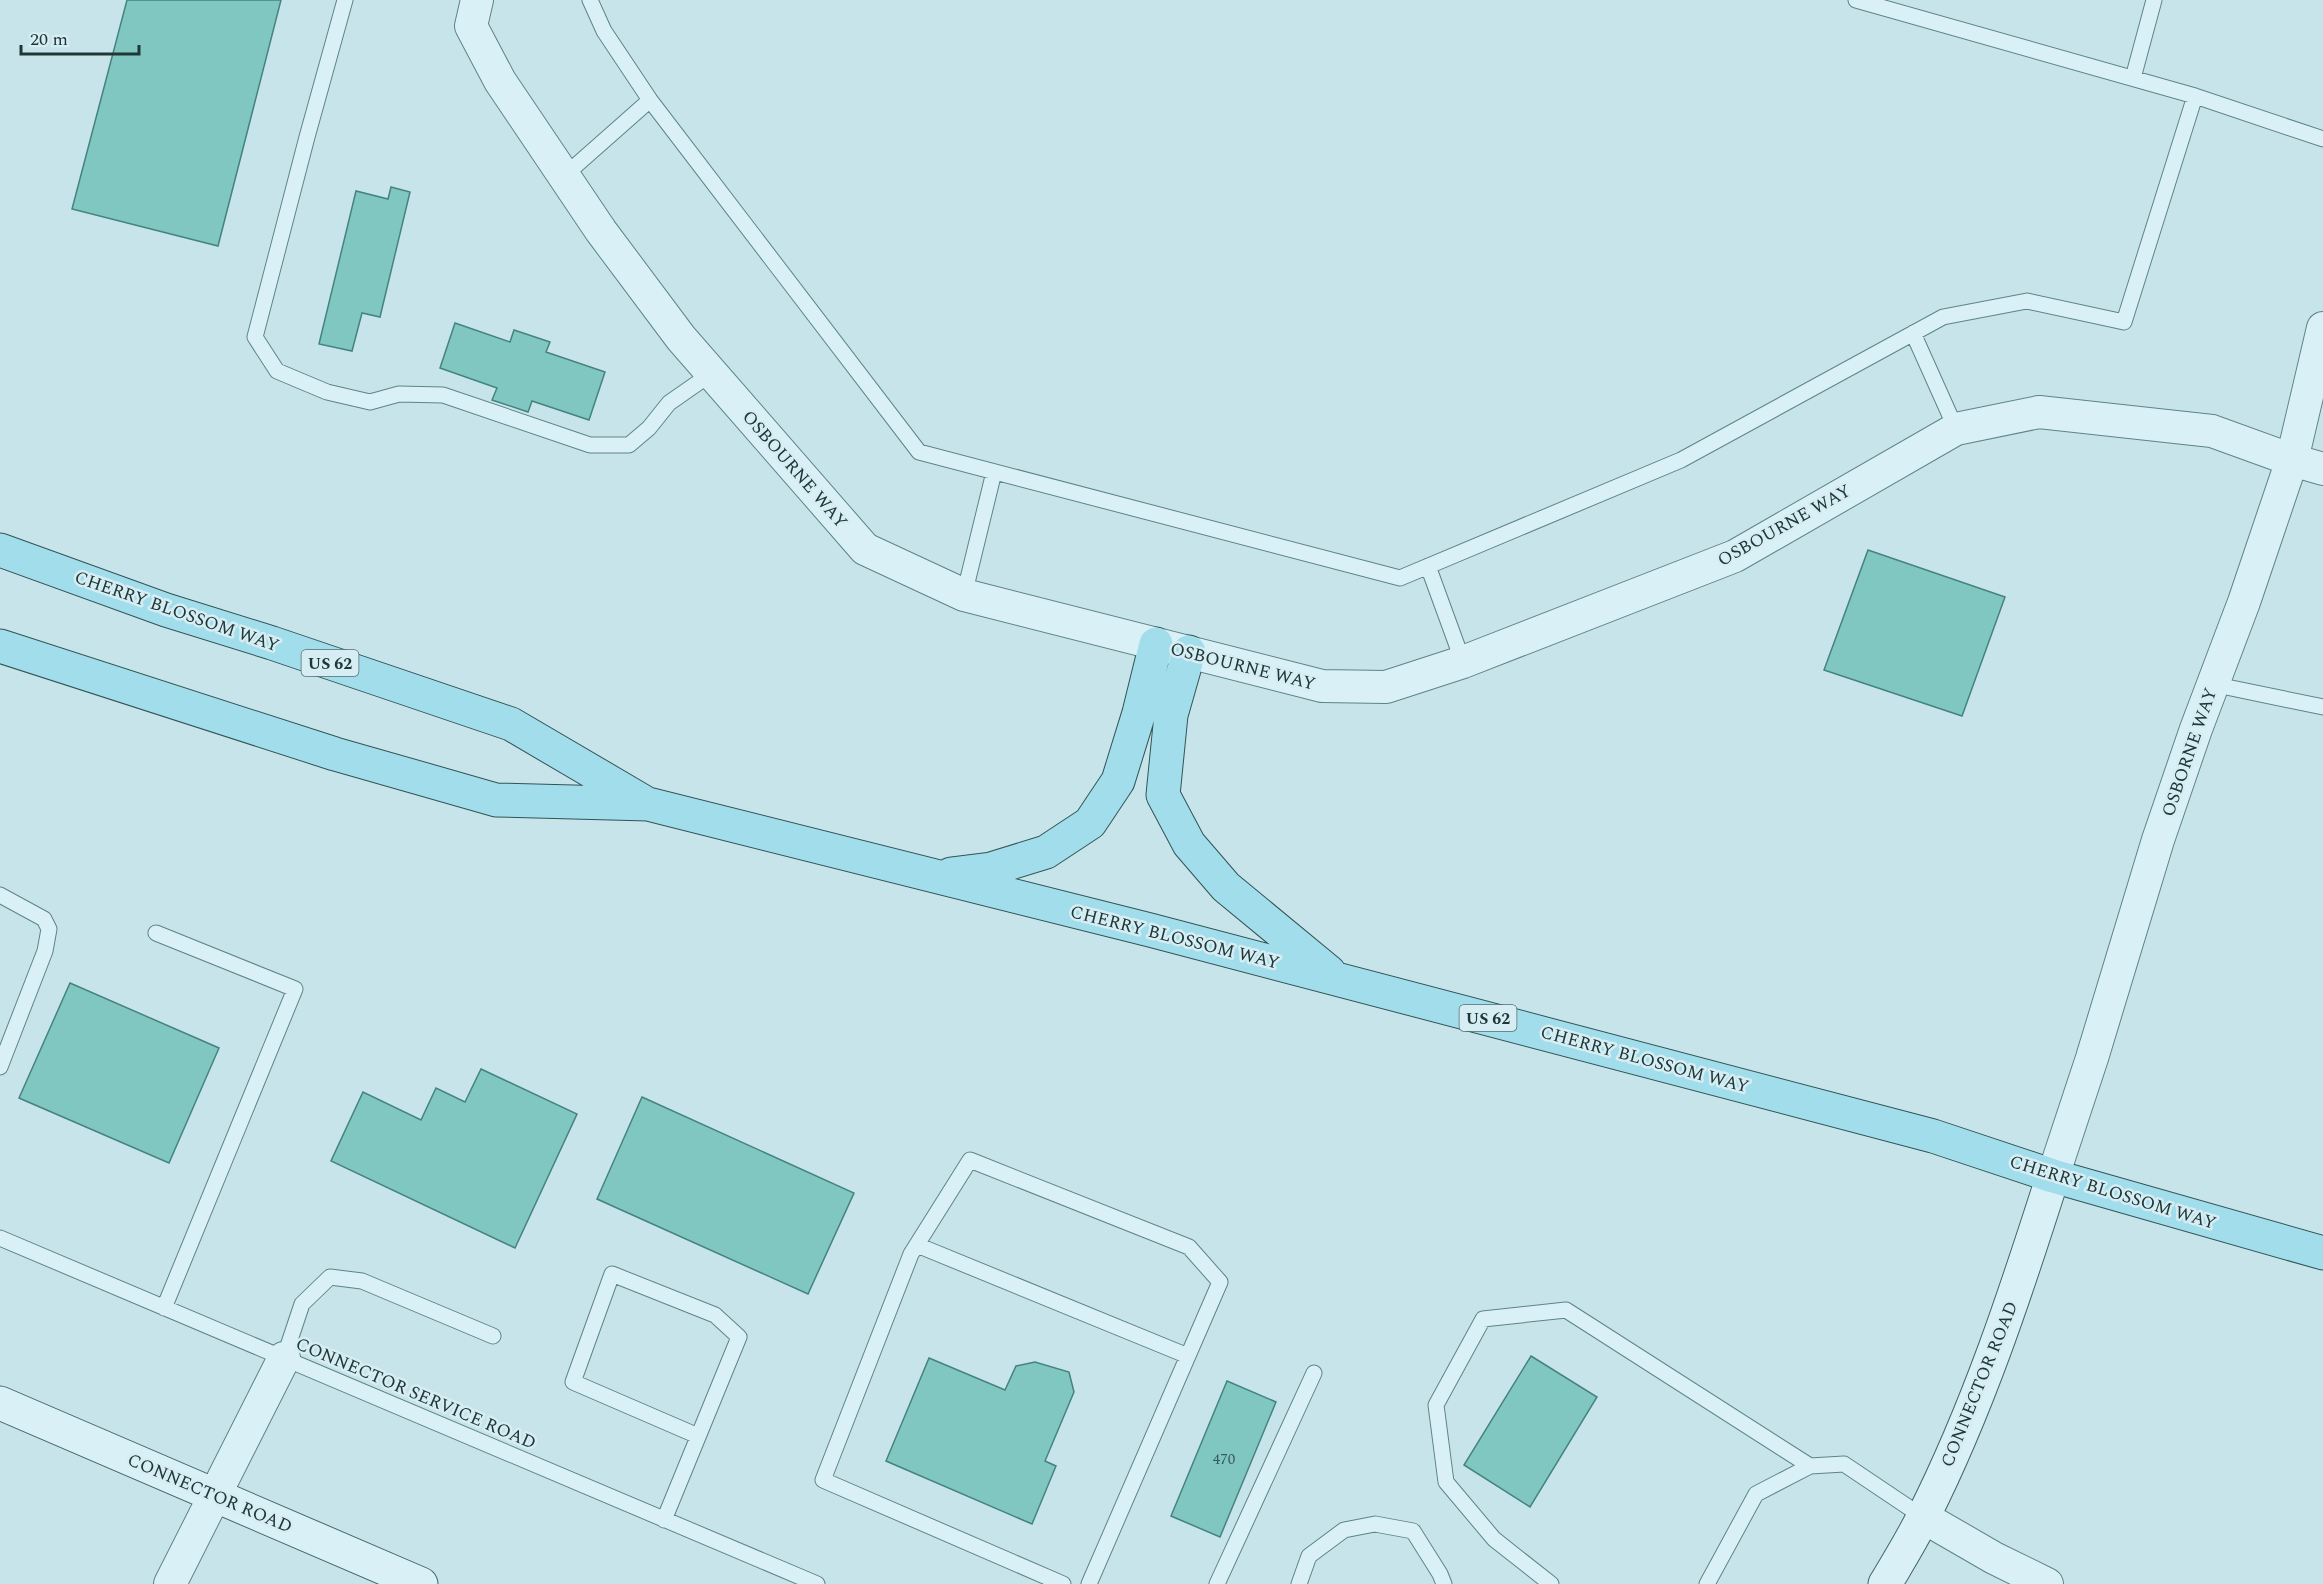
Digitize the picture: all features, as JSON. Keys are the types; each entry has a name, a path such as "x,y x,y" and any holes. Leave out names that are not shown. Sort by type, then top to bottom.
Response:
{"main road":[{"name":"CHERRY BLOSSOM WAY","path":"0,550 166,610 272,643 511,724 648,804"},
{"path":"934,876 991,869 1046,852 1090,823 1118,781 1139,713 1156,644"},
{"name":"CHERRY BLOSSOM WAY","path":"0,646 335,754 496,800 648,804 1337,979 1933,1136 2053,1176 2323,1253"},
{"path":"1189,652 1171,715 1163,795 1189,844 1226,887 1337,979"},
{"name":"CONNECTOR ROAD","path":"1885,1584 1923,1517 1977,1399 2019,1282 2053,1176"},
{"name":"CONNECTOR ROAD","path":"0,1403 421,1584"}],"street":[{"name":"OSBOURNE WAY","path":"477,0 471,26 500,81 601,231 674,329 865,549 964,595 1156,644 1322,686 1386,687 1463,662 1735,556 1956,429 2039,412 2212,431 2323,469"},
{"name":"OSBORNE WAY","path":"2053,1176 2092,1058 2158,840 2212,684 2244,602 2292,460 2323,328"},
{"path":"170,1584 284,1358"},
{"path":"1923,1517 1985,1553 2047,1584"}],"lane":[{"path":"345,0 255,337 277,371 327,392 370,402 399,394 443,395 590,445 629,445 649,428 669,403 712,373"},
{"path":"590,0 604,30 650,100 919,452 1400,578 1682,460 1943,317 2027,301 2124,322 2195,96"},
{"path":"1856,0 2195,96 2323,139"},
{"path":"2133,78 2154,0"},
{"path":"564,176 650,100"},
{"path":"1913,333 1956,429"},
{"path":"964,595 994,472"},
{"path":"1428,566 1463,662"},
{"path":"2212,684 2323,707"},
{"path":"0,895 44,919 49,929 45,951 0,1067"},
{"path":"156,933 295,988 164,1308"},
{"path":"1063,1584 823,1480 911,1254 970,1160 1189,1248 1220,1282 1089,1584"},
{"name":"CONNECTOR SERVICE ROAD","path":"0,1238 817,1584"},
{"path":"917,1245 1188,1356"},
{"path":"664,1520 698,1436 738,1337 715,1315 612,1274 573,1382 698,1436"},
{"path":"284,1358 302,1304 330,1278 362,1281 493,1336"},
{"path":"1551,1584 1494,1539 1446,1482 1436,1405 1483,1319 1566,1310 1810,1467"},
{"path":"1217,1584 1314,1373"},
{"path":"1707,1584 1756,1494 1810,1467 1844,1464 1923,1517"},
{"path":"1299,1584 1309,1556 1344,1530 1375,1524 1413,1532 1442,1579"}],"building":[{"path":"127,0 281,0 218,246 72,209"},
{"path":"391,187 410,192 380,317 362,313 352,351 319,344 356,191 388,199"},
{"path":"455,323 510,342 514,330 550,342 546,352 605,372 589,420 532,401 528,412 492,400 497,388 440,368"},
{"path":"1868,550 2005,597 1962,716 1824,670"},
{"path":"70,983 219,1048 169,1163 19,1098"},
{"path":"481,1069 577,1114 515,1248 331,1161 363,1092 421,1120 436,1088 465,1102"},
{"path":"642,1097 854,1193 808,1294 597,1199"},
{"path":"1531,1356 1597,1397 1530,1507 1464,1465"},
{"path":"929,1358 1005,1390 1016,1366 1035,1362 1069,1372 1074,1392 1045,1461 1056,1466 1032,1524 886,1461"},
{"path":"1227,1381 1276,1402 1220,1537 1171,1516"}]}
